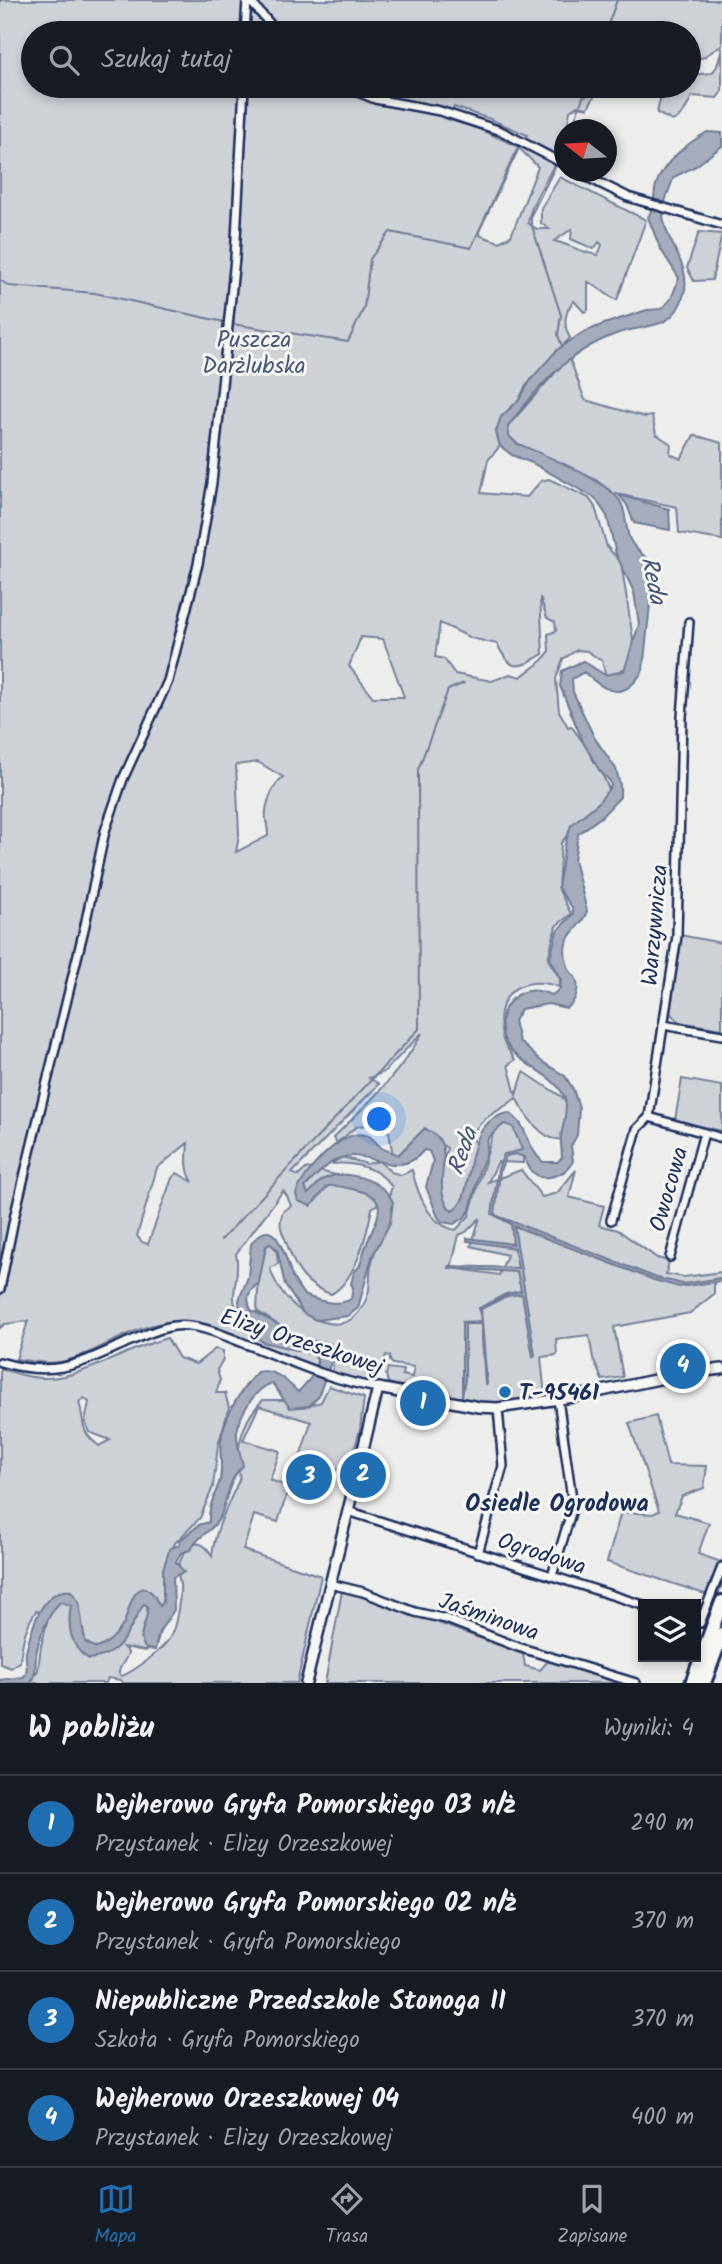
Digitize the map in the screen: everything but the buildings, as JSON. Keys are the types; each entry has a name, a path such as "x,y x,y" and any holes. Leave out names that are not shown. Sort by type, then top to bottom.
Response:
{"main road":[{"path":"692,1683 722,1602"},
{"path":"704,1683 722,1634"}],"street":[{"path":"246,21 248,0"},
{"path":"248,0 267,21"},
{"path":"0,1289 15,1214 105,831 123,779 168,681 198,564 212,483 235,258 243,98"},
{"path":"372,98 440,111 501,131 554,158"},
{"path":"598,182 628,197 722,225"},
{"name":"Warzywnicza","path":"611,1220 637,1129 649,1117 677,936 682,717 688,622"},
{"path":"663,1026 722,1035"},
{"path":"649,1117 722,1138"},
{"name":"Owocowa","path":"670,1256 704,1133"},
{"name":"Elizy Orzeszkowej","path":"0,1362 36,1370 56,1369 86,1361 157,1330 191,1326 212,1331 328,1375 378,1388 479,1407 498,1408 722,1369"},
{"path":"306,1683 378,1388"},
{"path":"552,1576 573,1506 558,1399"},
{"path":"478,1553 503,1466 498,1408"},
{"name":"Ogrodowa","path":"348,1511 638,1603"},
{"path":"701,1615 722,1567"},
{"name":"Jaśminowa","path":"330,1584 363,1592 415,1612 446,1619 518,1647 636,1683"}],"green space":[{"name":"Puszcza Darżlubska","path":"0,0 722,0 722,45 702,58 701,21 21,21 21,98 593,98 588,108 577,106 570,111 569,119 554,119 554,166 535,200 528,223 537,229 549,229 541,223 541,208 557,182 570,182 646,220 617,300 588,282 588,310 584,312 574,301 566,314 566,329 570,338 525,387 519,400 501,417 496,432 500,446 488,460 481,493 527,497 541,481 549,479 589,498 595,507 607,547 621,562 633,639 631,659 625,668 609,677 602,661 587,651 577,650 563,659 556,679 559,711 568,727 571,726 596,760 608,787 607,797 599,806 586,813 561,843 558,888 571,914 556,926 548,959 560,979 559,987 532,983 512,991 502,1009 500,1022 505,1046 515,1060 508,1065 516,1095 524,1072 562,1097 568,1104 562,1139 555,1139 541,1132 516,1098 488,1117 471,1135 477,1145 460,1213 447,1214 432,1196 447,1148 437,1142 407,1159 393,1156 389,1132 367,1125 358,1126 336,1142 333,1138 393,1075 422,1033 384,1072 369,1078 379,1084 292,1173 298,1176 307,1168 340,1176 380,1192 379,1203 372,1208 354,1268 340,1288 331,1294 322,1291 309,1282 299,1270 291,1256 281,1226 283,1211 291,1206 283,1191 236,1254 234,1297 236,1309 243,1319 264,1335 314,1355 316,1366 196,1322 177,1321 144,1328 66,1361 54,1363 16,1359 28,1321 5,1324 0,1328","holes":["454,107 527,135 519,147 477,128 450,120","519,148 538,167 511,236 499,242 481,236 479,231","572,229 571,239 594,249 599,242 602,245 598,255 554,241","540,597 547,618 555,622 556,631 548,634 549,652 546,656 521,677 510,674 492,681 455,674 444,659 435,657 440,623 471,638 497,644 507,660 516,666 543,654","361,637 383,639 404,697 373,697 349,666","258,762 283,777 268,802 268,836 236,852 239,835 236,765","188,1143 188,1168 193,1182 177,1173 172,1178 148,1244 142,1242 137,1236 157,1168"]},
{"path":"722,48 722,91 717,98 701,97 701,74 712,73"},
{"path":"660,98 691,98 682,114 672,121 657,113"},
{"path":"699,232 722,234 712,280 694,281 687,268"},
{"path":"569,357 585,400 645,417 652,416 656,434 671,444 670,454 681,459 694,435 722,443 722,540 679,533 677,507 612,493 596,480 516,443 509,436 508,426"},
{"path":"680,935 722,943 722,1029 679,1022 667,1010"},
{"path":"682,1079 722,1086 722,1131 675,1120"},
{"path":"510,1118 523,1146 523,1163 498,1162 488,1182 521,1170 542,1197 557,1193 576,1170 569,1197 604,1206 599,1225 618,1230 657,1258 669,1261 666,1274 684,1277 722,1272 722,1278 714,1279 714,1294 690,1313 614,1327 623,1377 602,1380 593,1358 589,1335 556,1339 557,1355 541,1357 545,1397 508,1403 510,1387 501,1388 504,1403 485,1404 453,1399 388,1383 388,1368 403,1370 402,1375 412,1377 414,1367 393,1364 390,1356 386,1355 377,1378 372,1382 336,1375 333,1371 333,1350 326,1342 301,1340 257,1311 259,1272 267,1245 272,1243 278,1264 270,1268 276,1283 286,1297 304,1313 320,1321 337,1324 351,1319 363,1306 368,1293 370,1269 387,1218 392,1187 373,1170 348,1164 331,1164 342,1157 367,1164 379,1161 391,1172 401,1175 412,1170 426,1208 439,1222 456,1230 469,1216 494,1130","holes":["480,1218 471,1246 507,1255 499,1275 451,1268 459,1235"]},
{"path":"167,1338 179,1358 196,1364 215,1349 223,1351 223,1359 217,1370 220,1380 216,1393 225,1393 229,1408 218,1445 213,1487 200,1518 175,1543 167,1562 166,1611 157,1642 145,1651 123,1647 128,1652 119,1671 122,1676 134,1670 166,1644 172,1634 180,1597 178,1569 187,1549 192,1545 202,1545 212,1556 219,1526 240,1476 238,1455 241,1437 257,1406 263,1400 288,1400 303,1407 321,1402 329,1386 364,1398 360,1429 348,1473 300,1458 311,1422 259,1406 243,1440 280,1451 270,1480 289,1487 278,1522 254,1515 243,1550 321,1576 297,1683 123,1683 121,1680 108,1678 106,1683 31,1683 38,1670 49,1615 36,1611 25,1635 20,1662 11,1668 0,1664 0,1369 36,1378 63,1376","holes":["84,1398 89,1402 85,1422 89,1432 110,1440 99,1446 85,1431 79,1402"]},
{"path":"656,1416 668,1465 707,1466 704,1488 682,1496 675,1513 709,1523 698,1554 721,1562 722,1560 722,1584 717,1598 607,1562 621,1512 653,1514 659,1511 629,1423"},
{"path":"346,1589 523,1654 525,1666 540,1670 549,1660 624,1683 325,1683 342,1591"}],"water":[{"path":"707,132 722,133 722,146 696,166 674,177 663,208 665,224 681,263 685,283 684,294 673,315 657,324 599,341 568,360 531,397 508,426 509,436 516,443 601,484 620,501 630,539 651,562 652,570 643,670 636,680 629,687 615,691 600,685 584,672 572,679 573,692 594,737 616,769 620,785 620,797 601,817 578,834 574,860 587,911 568,938 565,949 568,966 576,978 576,996 566,1008 548,1004 521,1009 514,1021 519,1041 541,1061 565,1076 573,1089 579,1108 577,1135 571,1146 573,1161 559,1174 540,1177 531,1171 524,1157 516,1154 506,1156 500,1171 495,1215 657,1278 683,1284 722,1278 722,1281 679,1287 654,1280 514,1226 535,1355 533,1357 522,1294 507,1296 481,1309 487,1384 481,1324 465,1324 465,1379 462,1397 462,1322 481,1321 479,1308 506,1294 521,1291 517,1272 449,1268 518,1268 514,1248 467,1241 467,1238 513,1244 511,1224 492,1214 498,1169 504,1154 522,1150 513,1127 504,1124 488,1138 470,1210 454,1224 442,1222 438,1217 426,1187 433,1161 429,1151 424,1150 403,1164 349,1156 334,1161 305,1187 308,1194 324,1179 343,1175 373,1182 388,1194 393,1202 390,1223 372,1257 358,1308 348,1316 316,1320 304,1314 285,1285 277,1249 270,1244 266,1246 259,1283 250,1291 248,1297 251,1310 281,1326 295,1339 331,1344 330,1365 318,1397 309,1406 290,1408 272,1383 259,1391 249,1403 237,1432 243,1466 231,1483 218,1521 191,1549 181,1553 176,1562 184,1572 173,1577 174,1610 159,1632 155,1650 146,1649 143,1643 142,1633 147,1612 147,1606 144,1604 118,1647 101,1657 89,1659 78,1649 71,1635 71,1605 60,1602 51,1613 41,1634 31,1683 0,1683 0,1680 23,1677 26,1674 26,1652 31,1633 45,1603 52,1596 71,1591 79,1602 85,1642 96,1648 108,1642 119,1631 133,1598 140,1589 151,1592 160,1606 163,1602 163,1569 170,1548 180,1545 179,1541 199,1525 209,1522 221,1475 222,1432 239,1395 257,1372 274,1373 298,1392 312,1375 317,1355 263,1342 255,1336 240,1315 239,1300 248,1277 251,1244 267,1232 279,1241 292,1276 304,1295 334,1303 351,1299 354,1272 359,1267 377,1220 378,1205 368,1194 336,1186 328,1186 311,1206 298,1201 296,1194 300,1186 324,1155 345,1139 366,1135 383,1149 398,1155 425,1128 434,1134 443,1150 442,1192 452,1211 460,1204 465,1192 475,1145 482,1130 493,1119 509,1113 516,1118 533,1150 543,1162 557,1162 562,1158 565,1099 550,1079 516,1055 507,1045 502,1033 502,1018 508,1004 525,991 540,991 552,995 560,989 561,980 550,958 557,931 573,914 572,907 558,888 565,844 571,825 598,803 611,786 583,742 560,686 562,671 583,661 605,675 624,671 639,624 634,592 616,554 607,516 595,498 512,455 500,446 496,432 501,417 519,400 532,378 557,350 582,333 647,310 661,309 671,299 679,278 660,248 648,217 656,185 664,169 684,148"},
{"path":"619,495 669,509 670,530 634,523 627,505"}],"waterway":[{"path":"609,21 617,0"},
{"path":"575,119 583,98"},
{"path":"232,324 348,342 364,308 370,259 390,232 471,248 519,145 524,147"},
{"path":"554,169 531,215 531,223 561,315 558,335 562,346"},
{"path":"0,280 9,286 95,293 224,322"},
{"path":"221,1240 419,1029 418,770 448,690 464,683"}],"place":[{"name":"Wejherowo Orzeszkowej 04","path":"683,1366"},
{"name":"T-95461","path":"505,1392"},
{"name":"Wejherowo Gryfa Pomorskiego 03 n/ż","path":"423,1403"},
{"name":"Wejherowo Gryfa Pomorskiego 02 n/ż","path":"363,1475"},
{"name":"Niepubliczne Przedszkole Stonoga II","path":"309,1477"}],"district":[{"name":"Osiedle Ogrodowa","path":"557,1503"}],"water label":[{"name":"Reda","path":"654,580"},
{"name":"Reda","path":"462,1151"}]}
